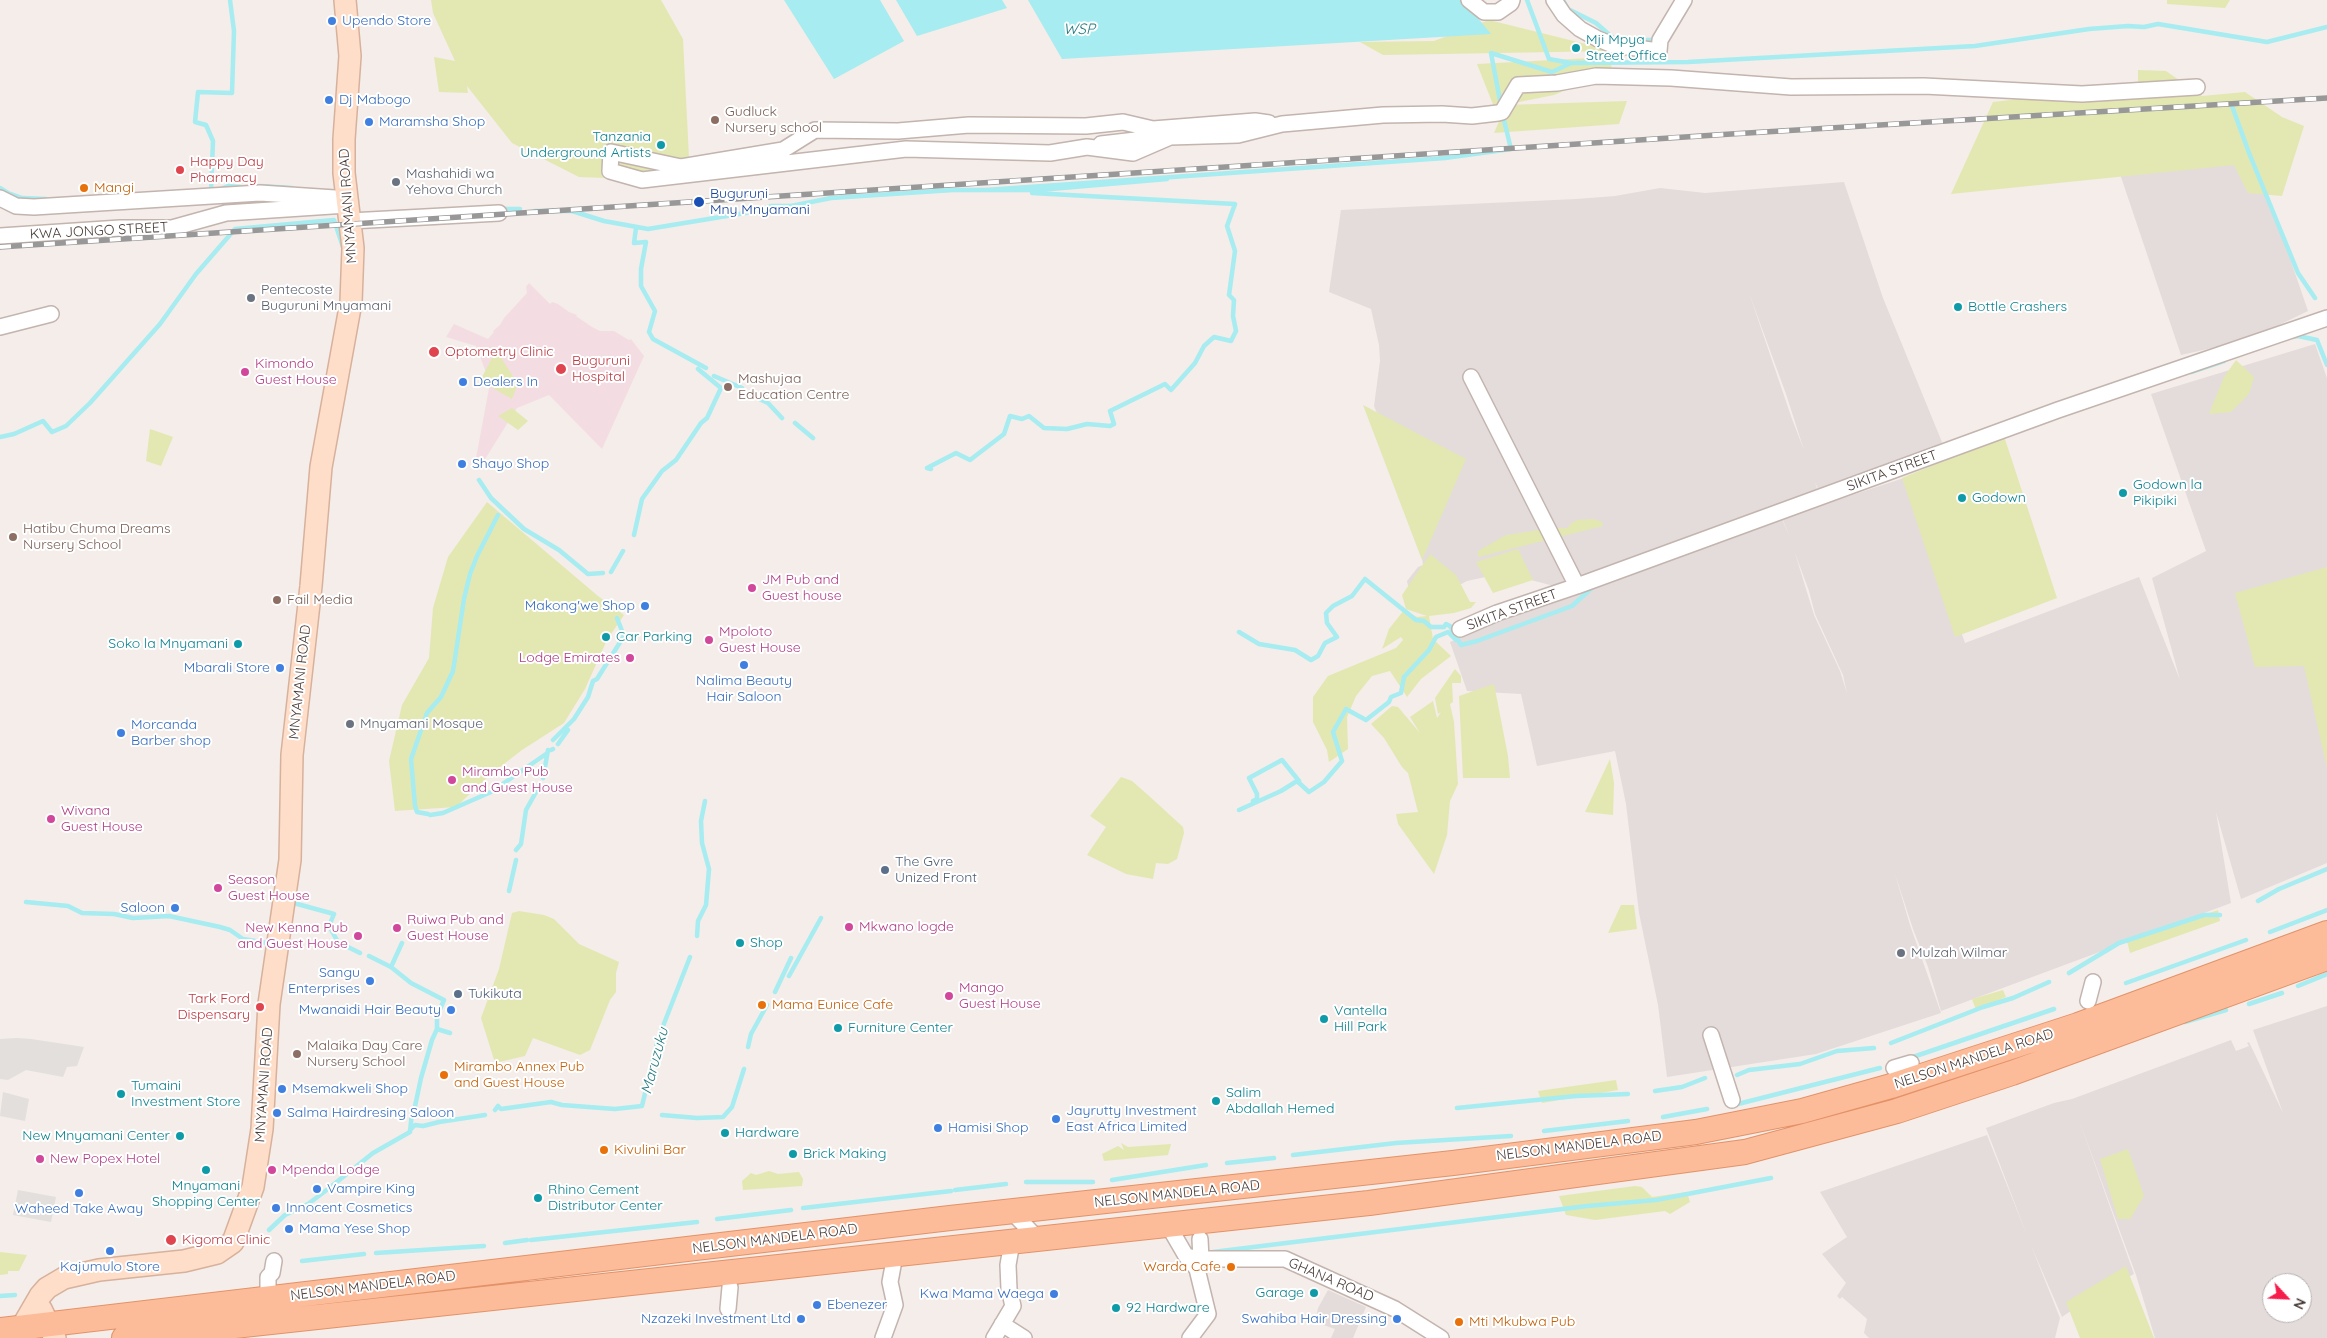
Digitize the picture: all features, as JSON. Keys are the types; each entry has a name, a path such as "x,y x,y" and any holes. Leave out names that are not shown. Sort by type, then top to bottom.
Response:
{"main road":[{"name":"NELSON MANDELA ROAD","path":"15,1331 53,1331 268,1298 950,1218 1453,1163 1736,1126 1802,1111 1891,1086 2078,1025 2327,933"},
{"name":"NELSON MANDELA ROAD","path":"124,1338 1369,1203 1745,1152 1897,1110 2003,1076 2327,958"}],"street":[{"name":"MNYAMANI ROAD","path":"38,1302 47,1288 64,1278 80,1273 184,1261 217,1253 233,1242 253,1187 261,1137 268,1015 290,860 292,755 311,586 321,467 351,302 354,265 344,140 350,56 345,0"},
{"path":"1468,0 1484,12 1498,12 1511,3 1512,0"},
{"path":"1553,1 1564,16 1580,29 1598,39 1614,45 1659,51 1660,40 1684,0"},
{"path":"1087,147 1132,154 1170,137 1238,135 1282,124 1375,116 1442,114 1472,116 1498,113 1502,112 1518,85 1557,83 1596,76 1671,78 1790,87 1924,86 2082,94 2196,87"},
{"path":"1153,129 1136,140 1050,153 906,149 642,180 610,171 611,152 681,167 783,150 815,130 898,132 969,125 1086,126 1123,122 1153,129 1255,121 1282,124"},
{"name":"KWA JONGO STREET","path":"0,198 16,206 34,207 260,193 348,208"},
{"name":"KWA JONGO STREET","path":"0,236 120,228 172,228 226,213 348,208"},
{"path":"348,208 499,213"},
{"path":"0,327 52,314"},
{"name":"SIKITA STREET","path":"1460,629 1497,613 1577,586 2058,410 2327,318"},
{"path":"1471,377 1577,586"},
{"path":"2088,1001 2094,982"},
{"path":"1711,1035 1732,1100"},
{"path":"1894,1068 1911,1063"},
{"path":"1013,1212 1038,1239"},
{"path":"1168,1225 1194,1257"},
{"path":"1190,1338 1208,1314 1194,1257 1200,1240"},
{"path":"994,1338 1013,1306 1009,1289 1008,1265 1012,1242"},
{"path":"883,1338 895,1304 890,1282 895,1255"},
{"name":"GHANA ROAD","path":"1194,1257 1285,1259 1395,1308 1441,1338"},
{"path":"268,1298 268,1277 272,1273 274,1261"},
{"path":"728,1310 730,1287"},
{"path":"15,1331 38,1302 53,1331"},
{"path":"1002,1324 1024,1338"}],"shaded area":[{"path":"2256,159 2308,311 2248,340 2181,355 2119,171"},
{"path":"1844,182 1883,298 1944,447 1819,491 1815,482 1818,492 1700,538 1554,586 1504,573 1467,581 1429,602 1408,586 1407,581 1418,567 1423,565 1415,508 1374,406 1380,361 1379,345 1371,309 1329,292 1341,210 1576,199 1615,196 1660,188 1705,193","holes":["1749,293 1786,394 1804,450"]},
{"name":"Buguruni Hospital","path":"529,283 550,304 552,302 558,304 600,331 614,331 629,340 631,339 644,356 602,449 549,395 517,408 482,464 476,458 490,383 476,346 446,337 454,324 488,339 527,293 526,287"},
{"path":"2315,344 2327,378 2327,863 2241,899 2216,812 2231,903 1941,1011 1928,967 1895,874 1910,925 1941,1013 1816,1054 1667,1077 1658,1005 1639,913 1626,804 1615,751 1537,766 1521,694 1467,691 1450,642 1585,584 1780,515 1790,537 1782,518 1907,477 1965,643 2139,577 2180,680 2152,578 2206,551 2151,394","holes":["1795,553 1815,614 1843,675 1847,693 1840,671 1814,615"]},
{"path":"2327,1006 2327,1338 2155,1338 2136,1275 2079,1120 2134,1274 2094,1295 2062,1317 2030,1243 1986,1128 2054,1103 2072,1099 2231,1040 2236,1051 2249,1046 2247,1043 2249,1042 2283,1113 2253,1030"},
{"path":"17,1038 84,1047 77,1066 67,1067 63,1077 26,1070 8,1080 0,1079 0,1039"},
{"path":"3,1092 29,1099 25,1121 0,1116"},
{"path":"1987,1135 2060,1318 2055,1338 1869,1338 1864,1333 1867,1319 1842,1297 1840,1299 1837,1296 1846,1283 1822,1254 1847,1237 1820,1192"},
{"path":"18,1190 56,1197 51,1222 13,1215"},
{"path":"1328,1290 1366,1307 1353,1338 1331,1338 1335,1329 1315,1322 1318,1308"}],"green space":[{"path":"431,0 661,0 683,39 689,158 691,160 633,179 579,177 512,143 467,86 468,93 439,92 434,57 455,61 433,13"},
{"path":"2167,0 2230,0 2225,8 2167,4"},
{"path":"1489,20 1614,51 1383,55 1360,42 1434,41"},
{"path":"1610,57 1612,71 1554,95 1494,107 1477,64"},
{"path":"2138,70 2166,71 2202,96 2245,92 2282,117 2304,126 2282,196 2248,193 2234,165 1951,194 1993,102 2138,85"},
{"path":"1627,101 1619,124 1494,133 1506,105"},
{"path":"494,354 500,356 518,384 512,399 480,381"},
{"path":"2236,360 2254,377 2249,394 2231,412 2209,414 2224,377"},
{"path":"1363,405 1466,459 1422,560"},
{"path":"512,408 528,421 518,430 498,416"},
{"path":"150,429 173,437 161,466 146,461"},
{"path":"2004,436 2057,598 1955,637 1902,478"},
{"path":"487,502 598,596 624,615 607,640 585,689 564,723 522,750 491,774 456,807 395,811 389,761 402,705 429,658 433,608 448,557"},
{"path":"1594,519 1602,522 1603,526 1478,557 1478,551 1506,535 1552,528 1568,528 1570,524 1577,520"},
{"path":"1518,549 1533,580 1493,593 1476,562"},
{"path":"1430,554 1456,575 1470,602 1476,602 1471,608 1454,613 1429,616 1433,639 1451,656 1421,679 1407,697 1390,671 1372,676 1356,696 1347,717 1348,749 1329,762 1327,750 1313,722 1313,697 1328,676 1396,648 1403,640 1401,637 1382,649 1389,629 1404,610 1417,617 1427,616 1406,609 1402,595"},
{"path":"2327,567 2327,768 2304,666 2255,667 2235,593"},
{"path":"1455,669 1461,676 1461,683 1452,683 1453,702 1450,704 1454,722 1458,784 1450,801 1447,835 1434,874 1398,824 1396,814 1418,812 1408,773 1402,767 1384,738 1371,724 1392,706 1398,707 1420,733 1410,717 1433,701 1437,718 1441,712 1438,714 1435,698"},
{"path":"1494,684 1508,756 1510,778 1463,778 1459,696"},
{"path":"1610,759 1614,783 1613,815 1585,812"},
{"path":"1121,777 1132,781 1183,827 1184,833 1177,859 1168,864 1156,863 1153,879 1126,874 1087,855 1106,827 1090,816"},
{"path":"1621,905 1634,905 1637,929 1608,933"},
{"path":"2218,910 2220,921 2130,953 2127,941"},
{"path":"519,911 544,915 554,919 579,944 619,962 616,973 616,992 610,1000 590,1050 580,1055 533,1038 525,1056 495,1063 481,1018 499,969 512,913"},
{"path":"2003,990 2006,997 1976,1010 1972,999"},
{"path":"1616,1080 1618,1090 1542,1103 1538,1091"},
{"path":"1121,1143 1128,1147 1171,1144 1168,1155 1104,1161 1102,1154 1118,1146 1124,1150"},
{"path":"2128,1149 2144,1196 2130,1219 2118,1219 2100,1159"},
{"path":"769,1171 778,1174 799,1172 803,1179 802,1186 743,1190 742,1181 751,1173 756,1175"},
{"path":"1635,1186 1642,1187 1652,1197 1687,1192 1690,1202 1670,1214 1665,1211 1595,1220 1566,1215 1559,1196"},
{"path":"0,1252 27,1255 19,1271 8,1271 8,1274 0,1275"},
{"path":"2126,1266 2154,1338 2080,1338 2066,1302"}],"water":[{"path":"784,0 880,0 904,41 834,79"},
{"path":"896,0 1002,0 1007,8 917,36"},
{"name":"WSP","path":"1028,0 1463,0 1491,34 1062,59"}],"waterway":[{"path":"211,192 213,141 206,125 195,122 198,92 232,93 234,31 230,0"},
{"path":"1527,0 1549,59 1571,63"},
{"path":"1563,0 1568,9 1596,23 1613,38"},
{"path":"1501,106 1491,53 1552,72 1571,63 1688,62 1975,46 2089,29 2128,26 2144,27 2158,24 2267,42 2327,27"},
{"path":"1630,40 1658,40"},
{"path":"2232,106 2298,273 2315,298"},
{"path":"535,211 572,211 604,221 648,229 757,211 771,206 791,206 831,198 953,190 1039,190 1167,179 986,190 1445,158 1511,149 1503,116"},
{"path":"218,190 228,186 240,187"},
{"path":"260,186 292,188"},
{"path":"0,188 22,198 46,199"},
{"path":"931,469 927,468 956,453 970,460 1004,434 1010,416 1022,419 1029,416 1044,428 1067,429 1087,424 1110,426 1114,424 1110,411 1165,384 1171,390 1195,363 1204,346 1214,337 1231,341 1236,331 1233,316 1234,300 1229,295 1235,251 1227,226 1235,204 1032,193"},
{"path":"500,209 520,209"},
{"path":"0,437 14,434 43,421 52,432 66,426 90,403 160,324 196,274 235,229 334,220 343,247"},
{"path":"636,228 634,243 646,242 641,269 641,286 655,311 649,332 653,339 706,368"},
{"path":"2292,337 2298,336 2317,340 2327,365"},
{"path":"2191,372 2224,361"},
{"path":"634,535 642,499 662,471 676,460 701,423 707,418 721,388 698,369"},
{"path":"714,376 742,388"},
{"path":"755,397 768,403 782,418"},
{"path":"795,423 813,438"},
{"path":"479,480 491,498 524,529 559,550 588,574 603,573"},
{"path":"428,814 417,812 415,806 411,759 427,713 441,697 453,671 464,599 470,574 498,515"},
{"path":"611,572 623,551"},
{"path":"1239,632 1259,644 1295,650 1311,660 1318,656 1325,643 1337,637 1327,623 1326,613 1333,606 1352,596 1365,579 1416,620 1424,621 1431,627 1444,627 1446,624 1450,626 1461,645 1477,641 1572,606 1593,587"},
{"path":"553,740 574,719 588,697 593,681 597,679 624,636 617,618"},
{"path":"1239,810 1281,791 1297,781 1309,792 1324,782 1342,761 1333,732 1346,709 1366,720 1389,702 1391,697 1401,693 1404,677 1429,650 1436,637 1448,632 1456,640"},
{"path":"558,744 568,730"},
{"path":"543,778 548,750"},
{"path":"430,815 443,813 491,792 546,754"},
{"path":"1253,801 1257,799 1257,794 1249,778 1282,760 1299,781"},
{"path":"516,850 521,844 526,810 540,785"},
{"path":"697,936 698,921 706,905 709,869 702,843 701,821 705,801"},
{"path":"509,891 516,860"},
{"path":"2258,901 2279,889 2327,869"},
{"path":"26,902 68,906 82,913 114,914 133,918 169,916 230,930 243,939 273,944"},
{"path":"290,902 334,914 329,926 338,942 360,953"},
{"path":"2270,932 2327,910"},
{"path":"2069,973 2119,943 2204,915 2220,915"},
{"path":"789,976 821,918"},
{"path":"2126,983 2246,940"},
{"path":"391,967 402,943"},
{"path":"269,1230 285,1215 308,1204 373,1153 410,1132 412,1112 414,1111 421,1078 437,1029 437,1016 444,1000 411,983 391,967 369,956"},
{"name":"Maruzuku","path":"495,1110 498,1106 501,1109 551,1102 562,1105 615,1109 642,1106 658,1039 690,957"},
{"path":"775,992 791,958"},
{"path":"2298,986 2327,974"},
{"path":"1891,1043 1983,1007 2013,998 2049,982"},
{"path":"2249,1004 2282,993"},
{"path":"748,1047 751,1034 767,1005"},
{"path":"1910,1058 2054,1009"},
{"path":"2185,1022 2226,1010"},
{"path":"437,1029 450,1033"},
{"path":"1737,1075 1749,1070 1800,1064 1837,1051 1874,1048"},
{"path":"1734,1105 1880,1068"},
{"path":"662,1115 697,1118 723,1117 732,1107 744,1069"},
{"path":"1655,1091 1682,1087 1705,1078"},
{"path":"1457,1108 1576,1096 1628,1094"},
{"path":"1663,1117 1707,1109"},
{"path":"410,1130 415,1125 423,1126 485,1115"},
{"path":"1544,1131 1628,1121"},
{"path":"1293,1155 1396,1143 1511,1136"},
{"path":"1227,1163 1274,1158"},
{"path":"1112,1180 1206,1165"},
{"path":"1213,1252 1587,1206 1656,1200 1771,1178"},
{"path":"1026,1182 1093,1182"},
{"path":"955,1190 1006,1184"},
{"path":"803,1208 951,1191"},
{"path":"717,1219 791,1210"},
{"path":"531,1240 697,1222"},
{"path":"505,1243 527,1240"},
{"path":"376,1253 484,1246"},
{"path":"302,1261 364,1254"},
{"path":"0,1296 15,1295"}],"railway":[{"path":"0,247 1731,134 2327,98"}],"place":[{"name":"Upendo Store","path":"332,21"},
{"name":"Mji Mpya Street Office","path":"1576,48"},
{"name":"Dj Mabogo","path":"329,100"},
{"name":"Gudluck Nursery school","path":"715,120"},
{"name":"Maramsha Shop","path":"369,122"},
{"name":"Tanzania Underground Artists","path":"661,145"},
{"name":"Happy Day Pharmacy","path":"180,170"},
{"name":"Mashahidi wa Yehova Church","path":"396,182"},
{"name":"Mangi","path":"84,188"},
{"name":"Buguruni Mny Mnyamani","path":"699,202"},
{"name":"Pentecoste Buguruni Mnyamani","path":"251,298"},
{"name":"Bottle Crashers","path":"1958,307"},
{"name":"Optometry Clinic","path":"434,352"},
{"name":"Buguruni Hospital","path":"561,369"},
{"name":"Kimondo Guest House","path":"245,372"},
{"name":"Dealers In","path":"463,382"},
{"name":"Mashujaa Education Centre","path":"728,387"},
{"name":"Shayo Shop","path":"462,464"},
{"name":"Godown la Pikipiki","path":"2123,493"},
{"name":"Godown","path":"1962,498"},
{"name":"Hatibu Chuma Dreams Nursery School","path":"13,537"},
{"name":"JM Pub and Guest house","path":"752,588"},
{"name":"Fail Media","path":"277,600"},
{"name":"Makong'we Shop","path":"645,606"},
{"name":"Car Parking","path":"606,637"},
{"name":"Mpoloto Guest House","path":"709,640"},
{"name":"Soko la Mnyamani","path":"238,644"},
{"name":"Lodge Emirates","path":"630,658"},
{"name":"Nalima Beauty Hair Saloon","path":"744,665"},
{"name":"Mbarali Store","path":"280,668"},
{"name":"Mnyamani Mosque","path":"350,724"},
{"name":"Morcanda Barber shop","path":"121,733"},
{"name":"Mirambo Pub and Guest House","path":"452,780"},
{"name":"Wivana Guest House","path":"51,819"},
{"name":"The Gvre Unized Front","path":"885,870"},
{"name":"Season Guest House","path":"218,888"},
{"name":"Saloon","path":"175,908"},
{"name":"Mkwano logde","path":"849,927"},
{"name":"Ruiwa Pub and Guest House","path":"397,928"},
{"name":"New Kenna Pub and Guest House","path":"358,936"},
{"name":"Shop","path":"740,943"},
{"name":"Mulzah Wilmar","path":"1901,953"},
{"name":"Sangu Enterprises","path":"370,981"},
{"name":"Tukikuta","path":"458,994"},
{"name":"Mango Guest House","path":"949,996"},
{"name":"Mama Eunice Cafe","path":"762,1005"},
{"name":"Tark Ford Dispensary","path":"260,1007"},
{"name":"Mwanaidi Hair Beauty","path":"451,1010"},
{"name":"Vantella Hill Park","path":"1324,1019"},
{"name":"Furniture Center","path":"838,1028"},
{"name":"Malaika Day Care Nursery School","path":"297,1054"},
{"name":"Mirambo Annex Pub and Guest House","path":"444,1075"},
{"name":"Msemakweli Shop","path":"282,1089"},
{"name":"Tumaini Investment Store","path":"121,1094"},
{"name":"Salim Abdallah Hemed","path":"1216,1101"},
{"name":"Salma Hairdresing Saloon","path":"277,1113"},
{"name":"Jayrutty Investment East Africa Limited","path":"1056,1119"},
{"name":"Hamisi Shop","path":"938,1128"},
{"name":"Hardware","path":"725,1133"},
{"name":"New Mnyamani Center","path":"180,1136"},
{"name":"Kivulini Bar","path":"604,1150"},
{"name":"Brick Making","path":"793,1154"},
{"name":"New Popex Hotel","path":"40,1159"},
{"name":"Mnyamani Shopping Center","path":"206,1170"},
{"name":"Mpenda Lodge","path":"272,1170"},
{"name":"Vampire King","path":"317,1189"},
{"name":"Waheed Take Away","path":"79,1193"},
{"name":"Rhino Cement Distributor Center","path":"538,1198"},
{"name":"Innocent Cosmetics","path":"276,1208"},
{"name":"Mama Yese Shop","path":"289,1229"},
{"name":"Kigoma Clinic","path":"171,1240"},
{"name":"Kajumulo Store","path":"110,1251"},
{"name":"Warda Cafe","path":"1231,1267"},
{"name":"Garage","path":"1314,1293"},
{"name":"Kwa Mama Waega","path":"1054,1294"},
{"name":"Ebenezer","path":"817,1305"},
{"name":"92 Hardware","path":"1116,1308"},
{"name":"Nzazeki Investment Ltd","path":"801,1319"},
{"name":"Swahiba Hair Dressing","path":"1397,1319"},
{"name":"Mti Mkubwa Pub","path":"1459,1322"}]}
